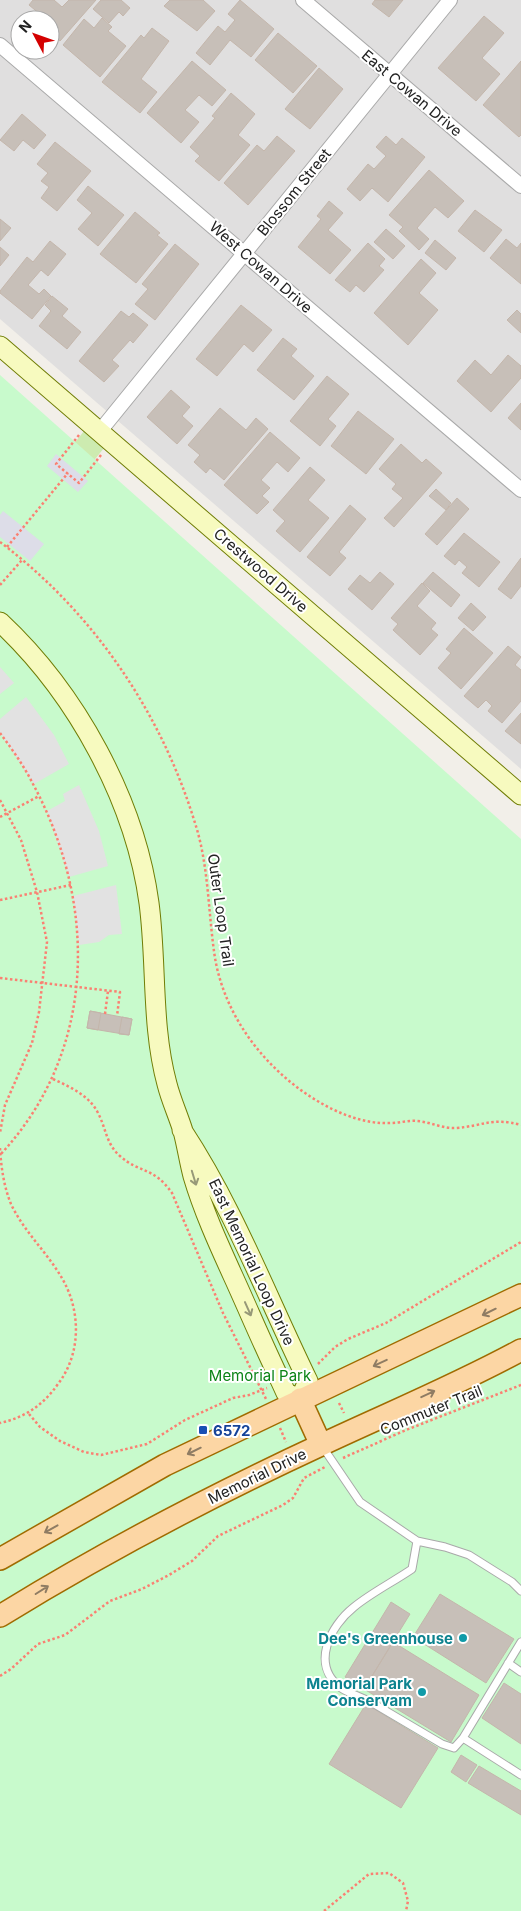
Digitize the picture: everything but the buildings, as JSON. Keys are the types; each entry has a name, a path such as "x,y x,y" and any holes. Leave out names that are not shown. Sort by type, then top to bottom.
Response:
{"main road":[{"path":"0,1558 166,1465 300,1399 521,1295"},
{"name":"Memorial Drive","path":"0,1616 58,1580 193,1508 521,1350"},
{"path":"300,1399 321,1445"}],"street":[{"name":"East Cowan Drive","path":"303,0 521,186"},
{"name":"Blossom Street","path":"101,432 450,0"},
{"name":"West Cowan Drive","path":"0,45 521,490"},
{"name":"Crestwood Drive","path":"0,346 521,795"},
{"name":"East Memorial Loop Drive","path":"0,622 52,682 83,725 107,769 131,826 149,902 158,1038 167,1084 182,1130 193,1176 216,1238 286,1393 300,1399"}],"lane":[{"path":"321,1445 360,1502 417,1541 469,1555 512,1582 521,1591"},
{"path":"417,1541 412,1569 354,1606 332,1630 326,1649 326,1663 329,1674 341,1687 373,1703 442,1744 454,1748 463,1738 521,1642"},
{"path":"508,1663 521,1672"},
{"path":"463,1738 521,1774"}],"path":[{"path":"101,432 79,482 56,464 101,432"},
{"path":"7,547 68,473"},
{"name":"Outer Loop Trail","path":"0,542 22,560 88,624 113,657 159,735 178,774 196,823 202,852 215,957 221,980 242,1026 269,1062 316,1100 361,1120 384,1123 416,1121 453,1128 484,1121 508,1122 521,1125"},
{"path":"0,585 22,560"},
{"path":"0,733 25,770 55,832 71,885 79,945 78,988 71,1021 53,1079 32,1117 0,1154"},
{"path":"0,816 39,796"},
{"path":"0,800 21,840 36,892 47,942 43,984 32,1043 6,1105 0,1133"},
{"path":"0,900 71,885"},
{"path":"0,978 120,992 118,1016"},
{"path":"105,1014 108,991"},
{"path":"53,1079 79,1092 94,1106 109,1142 120,1156 160,1178 172,1193 223,1314 294,1458"},
{"path":"0,1148 5,1186 11,1204 22,1224 62,1278 71,1296 76,1324 76,1343 61,1380 48,1397 29,1414 0,1423"},
{"path":"314,1366 322,1362 335,1347 348,1339 386,1323 521,1242"},
{"name":"Commuter Trail","path":"350,1455 406,1430 521,1385"},
{"path":"29,1414 40,1427 60,1441 84,1452 100,1455 147,1444 185,1420 233,1398 262,1391 271,1386"},
{"path":"0,1676 18,1664 38,1644 71,1632 110,1601 142,1589 192,1561 218,1536 284,1506 293,1498 304,1478 324,1468"},
{"path":"324,1911 370,1874 389,1873 403,1884 408,1901 406,1911"}],"shaded area":[{"path":"0,0 521,0 521,769 0,319"},
{"path":"56,454 88,481 78,492 47,466"},
{"path":"3,511 44,544 30,561 0,537 0,515"},
{"path":"0,667 14,683 0,694"},
{"path":"26,697 54,735 69,764 34,784 0,733 0,719"},
{"path":"79,785 99,831 108,866 69,877 47,811 65,801 63,794"},
{"path":"116,885 122,934 109,935 99,942 79,945 73,896"}],"green space":[{"name":"Memorial Park","path":"0,375 521,839 521,1911 0,1911"},
{"path":"84,431 104,448 83,474 63,458"}],"place":[{"name":"6572","path":"203,1430"},
{"name":"Dee's Greenhouse","path":"463,1638"},
{"name":"Memorial Park Conservam","path":"422,1692"}]}
